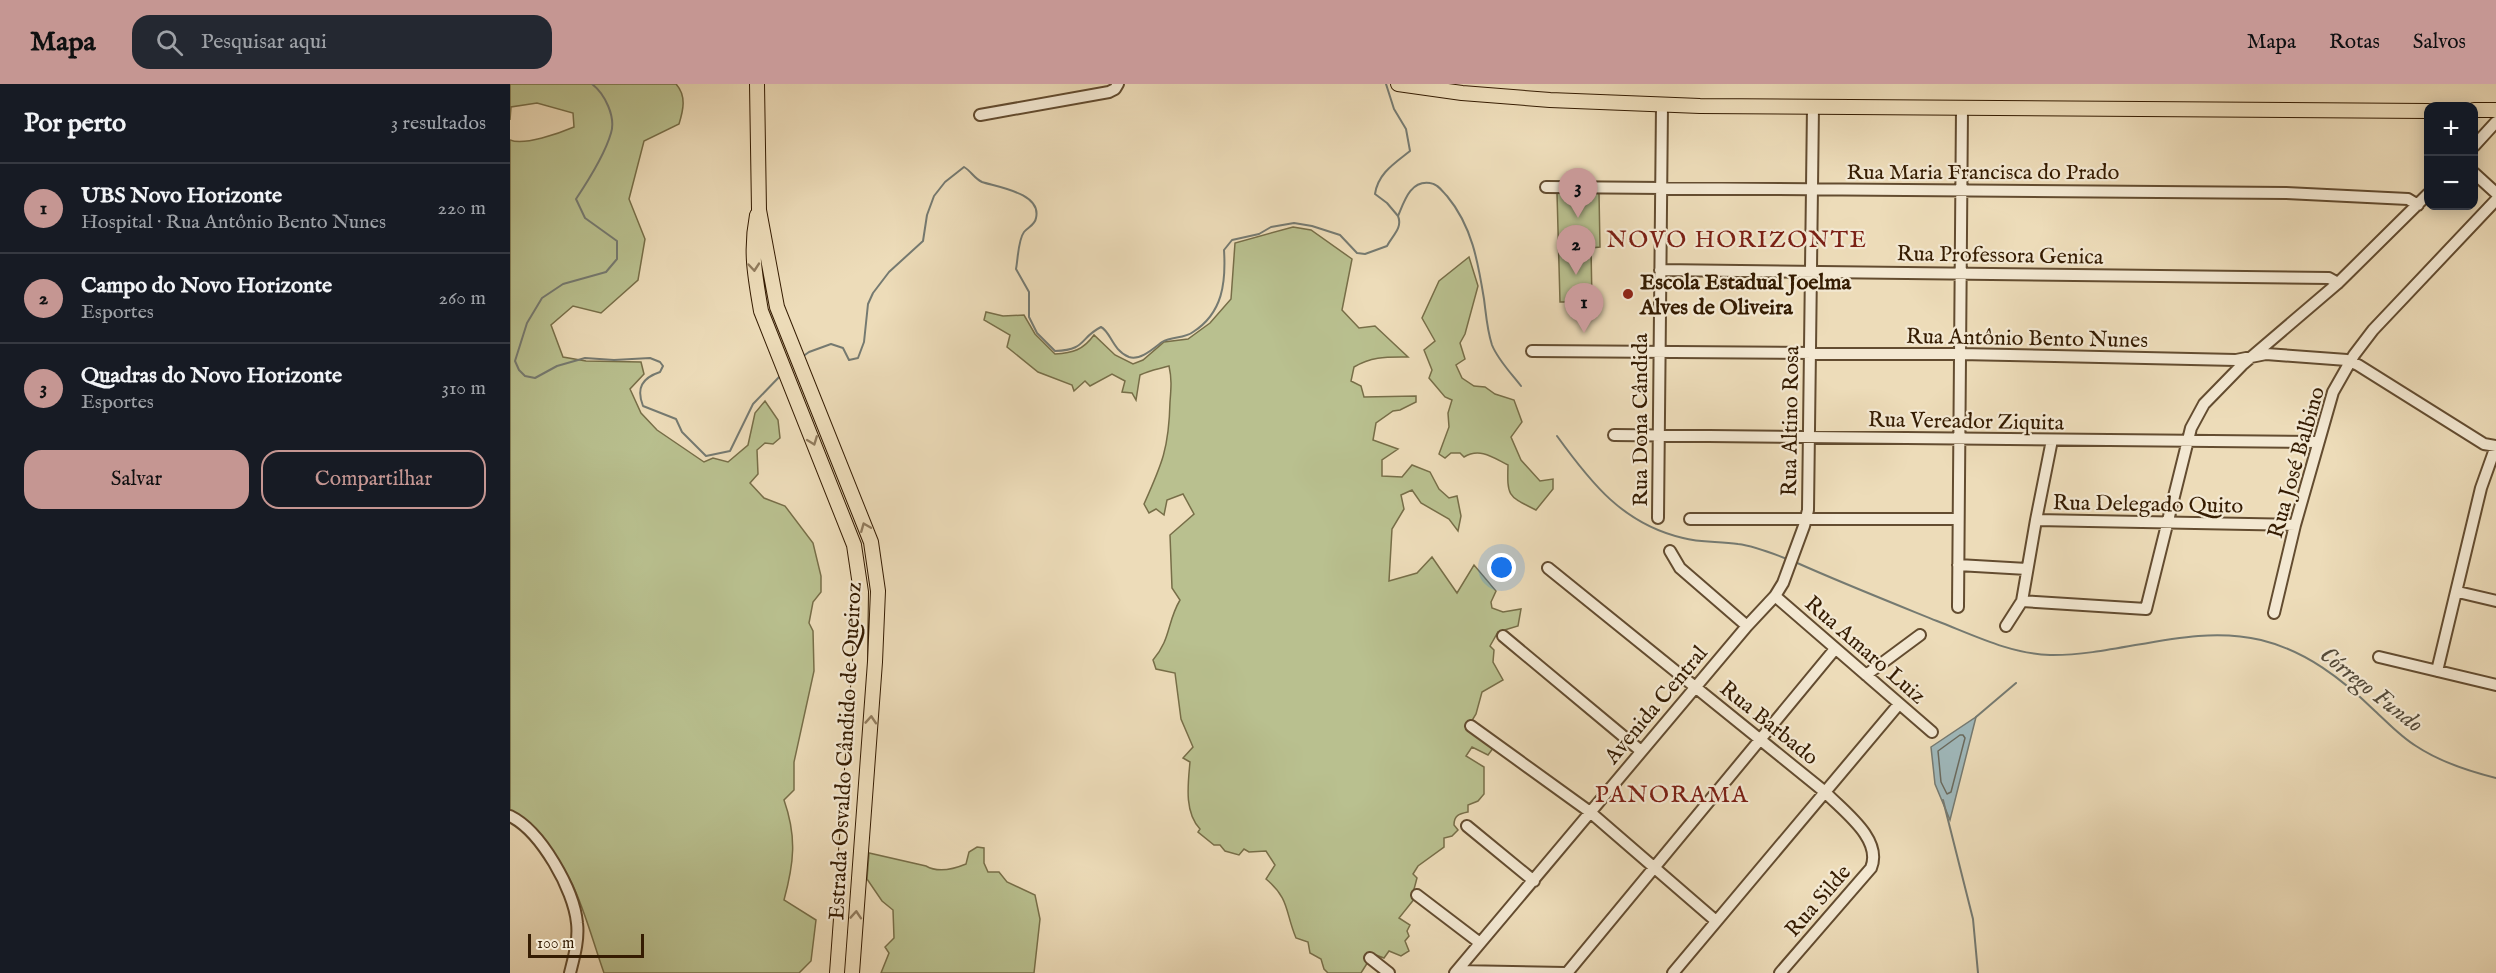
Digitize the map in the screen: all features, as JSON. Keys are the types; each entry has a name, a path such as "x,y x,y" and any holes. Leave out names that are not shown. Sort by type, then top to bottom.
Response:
{"main road":[{"name":"Estrada Osvaldo Cândido de Queiroz","path":"757,84 759,210 777,306 871,542 878,591 875,662 852,973"},
{"path":"1398,84 1550,100 1662,105 2424,111"},
{"path":"2478,110 2496,110"},
{"name":"Estrada Osvaldo Cândido de Queiroz","path":"759,210 752,239 754,272 761,311 854,545 861,592 860,661 837,973"}],"street":[{"path":"980,115 1109,92 1118,84"},
{"name":"Rua Dona Cândida","path":"1658,518 1662,105"},
{"name":"Rua Altino Rosa","path":"1788,572 1806,519 1814,106"},
{"path":"1958,607 1962,108"},
{"path":"2478,142 2496,122"},
{"path":"2478,177 2496,193"},
{"name":"Rua Maria Francisca do Prado","path":"1546,187 2286,193 2408,199 2418,205"},
{"path":"2022,601 2146,609 2191,428 2198,411 2251,357 2338,283 2424,198"},
{"name":"Rua José Balbino","path":"2274,613 2329,400 2351,361 2385,316 2496,200"},
{"name":"Rua Professora Genica","path":"1660,270 2329,278 2338,283"},
{"name":"Rua Antônio Bento Nunes","path":"1532,351 1960,354 2236,360 2266,354 2351,361 2484,444 2496,446"},
{"name":"Rua Vereador Ziquita","path":"1614,435 2318,442"},
{"path":"2006,626 2022,601 2052,440"},
{"path":"2437,671 2481,488 2496,446"},
{"path":"1690,519 1958,519"},
{"name":"Rua Delegado Quito","path":"2036,520 2295,525"},
{"path":"1670,552 1680,568 1747,626"},
{"path":"1958,565 2027,569"},
{"name":"Rua Barbado","path":"1548,568 1825,792 1855,824 1873,848"},
{"name":"Avenida Central","path":"1456,972 1747,626 1775,596 1788,572"},
{"path":"2457,592 2496,601"},
{"name":"Rua Amaro Luiz","path":"1775,596 1932,732"},
{"path":"1866,675 1920,635"},
{"path":"1503,636 1641,751"},
{"path":"1456,972 1566,973 1835,648"},
{"path":"2379,657 2496,685"},
{"path":"1673,973 1899,704"},
{"path":"1471,726 1590,812 1716,921"},
{"path":"510,816 520,823 547,853 572,899 577,937 570,973"},
{"path":"1467,826 1534,880"},
{"name":"Rua Silde","path":"1780,973 1871,868 1875,858 1873,848"},
{"path":"1417,895 1480,943"},
{"path":"1370,958 1389,973"}],"green space":[{"path":"510,84 676,84 682,93 683,109 679,124 644,141 629,199 645,239 638,280 601,313 573,306 551,325 563,357 586,361 641,362 644,374 630,389 641,413 657,430 704,462 713,458 728,462 748,445 755,413 765,401 778,420 780,438 773,444 765,443 757,450 758,474 750,483 764,498 785,506 813,543 821,576 821,592 813,602 809,623 813,631 814,671 794,762 794,790 784,800 791,826 793,850 784,900 816,920 811,961 799,973 604,973 571,881 550,847 521,817 510,811 510,140 533,140 574,127 573,113 537,103 511,107 510,120"},
{"path":"1557,193 1599,193 1600,247 1591,248 1592,302 1560,302"},
{"path":"1293,227 1311,230 1352,259 1342,310 1359,328 1375,326 1408,357 1373,359 1354,367 1351,381 1361,386 1364,397 1416,396 1416,402 1393,411 1376,423 1373,440 1398,449 1382,460 1382,476 1402,477 1412,465 1430,472 1439,489 1449,498 1457,496 1461,516 1458,531 1449,519 1421,503 1412,490 1401,495 1404,509 1392,529 1389,581 1417,573 1432,557 1457,593 1474,565 1496,591 1491,602 1492,608 1503,612 1521,609 1518,626 1498,632 1490,646 1494,650 1493,662 1503,680 1482,692 1476,714 1468,727 1494,747 1488,755 1472,747 1466,756 1484,767 1484,794 1478,801 1468,805 1468,812 1456,817 1454,825 1458,830 1452,836 1444,838 1444,847 1418,866 1413,874 1417,878 1413,893 1415,898 1399,918 1410,925 1407,931 1409,936 1405,941 1409,951 1401,956 1389,951 1384,958 1373,954 1361,973 1328,973 1321,959 1310,953 1308,942 1296,938 1283,900 1274,886 1266,879 1275,865 1266,851 1249,852 1244,849 1239,855 1225,851 1220,845 1214,845 1198,832 1200,829 1191,814 1188,797 1190,762 1183,758 1193,747 1181,719 1175,673 1156,669 1153,660 1163,645 1180,600 1172,588 1170,535 1194,514 1183,494 1167,500 1164,515 1156,509 1149,513 1144,504 1160,466 1166,444 1171,388 1169,366 1140,375 1136,400 1132,393 1122,392 1125,381 1112,374 1090,386 1085,381 1074,391 1072,385 1038,372 1007,347 1010,335 984,320 986,312 1003,316 1024,315 1035,334 1055,354 1077,350 1094,335 1115,355 1133,364 1143,360 1164,342 1188,339 1210,323 1231,299 1235,243"},
{"path":"1469,257 1478,286 1465,334 1460,343 1465,359 1456,365 1462,378 1474,386 1485,387 1495,394 1514,400 1522,422 1511,437 1521,460 1540,481 1553,479 1553,489 1536,510 1520,502 1511,494 1508,484 1508,465 1481,453 1464,457 1460,453 1451,453 1445,458 1439,454 1449,427 1448,413 1452,400 1445,397 1429,378 1432,370 1424,350 1435,341 1422,318 1439,281"},
{"path":"977,847 984,848 984,863 988,872 999,872 1007,882 1035,895 1040,919 1034,973 881,973 889,953 885,947 894,938 893,910 882,901 867,879 869,853 946,870 966,864 969,852"}],"water":[{"path":"1976,717 1950,820 1935,784 1931,747"}],"waterway":[{"name":"Córrego Fundo","path":"592,84 608,106 612,127 600,158 576,199 585,218 617,241 617,259 606,272 563,284 542,298 527,323 515,361 519,370 525,376 535,378 557,366 585,358 614,360 650,358 660,362 663,366 660,372 649,377 642,384 640,394 643,406 676,419 682,432 706,456 730,451 753,404 782,374"},
{"path":"1386,84 1394,109 1406,129 1410,151 1383,174 1375,194 1398,216"},
{"name":"Córrego Fundo","path":"802,357 831,344 843,348 849,360 858,358 864,342 868,304 873,293 889,272 923,241 927,215 934,196 945,182 964,167 982,182 1017,192 1026,197 1036,209 1033,224 1024,232 1020,240 1016,269 1029,292 1029,317 1037,333 1055,351 1078,346 1101,327 1123,354 1133,358 1147,353 1166,340 1189,334 1211,316 1217,306 1223,285 1224,250 1232,240 1259,234 1271,227 1294,223 1340,235 1357,253 1365,254 1387,246 1398,228 1398,216 1409,193 1417,185 1430,183 1438,186 1447,196 1468,232 1479,272 1492,345 1501,361 1521,386"},
{"path":"1557,436 1596,485 1626,512 1643,523 1683,538 1744,545 1787,559"},
{"name":"Córrego Fundo","path":"1795,562 1978,638 2035,654 2076,654 2208,635 2261,640 2293,651 2336,677 2400,734 2425,752 2455,765 2496,778"},
{"path":"1976,717 2016,683"},
{"path":"1943,800 1973,919 1978,973"}],"place":[{"name":"Quadras do Novo Horizonte","path":"1578,218"},
{"name":"Campo do Novo Horizonte","path":"1576,275"},
{"name":"Escola Estadual Joelma Alves de Oliveira","path":"1628,294"},
{"name":"UBS Novo Horizonte","path":"1584,333"}],"district":[{"name":"NOVO HORIZONTE","path":"1737,239"},
{"name":"PANORAMA","path":"1672,794"}]}
